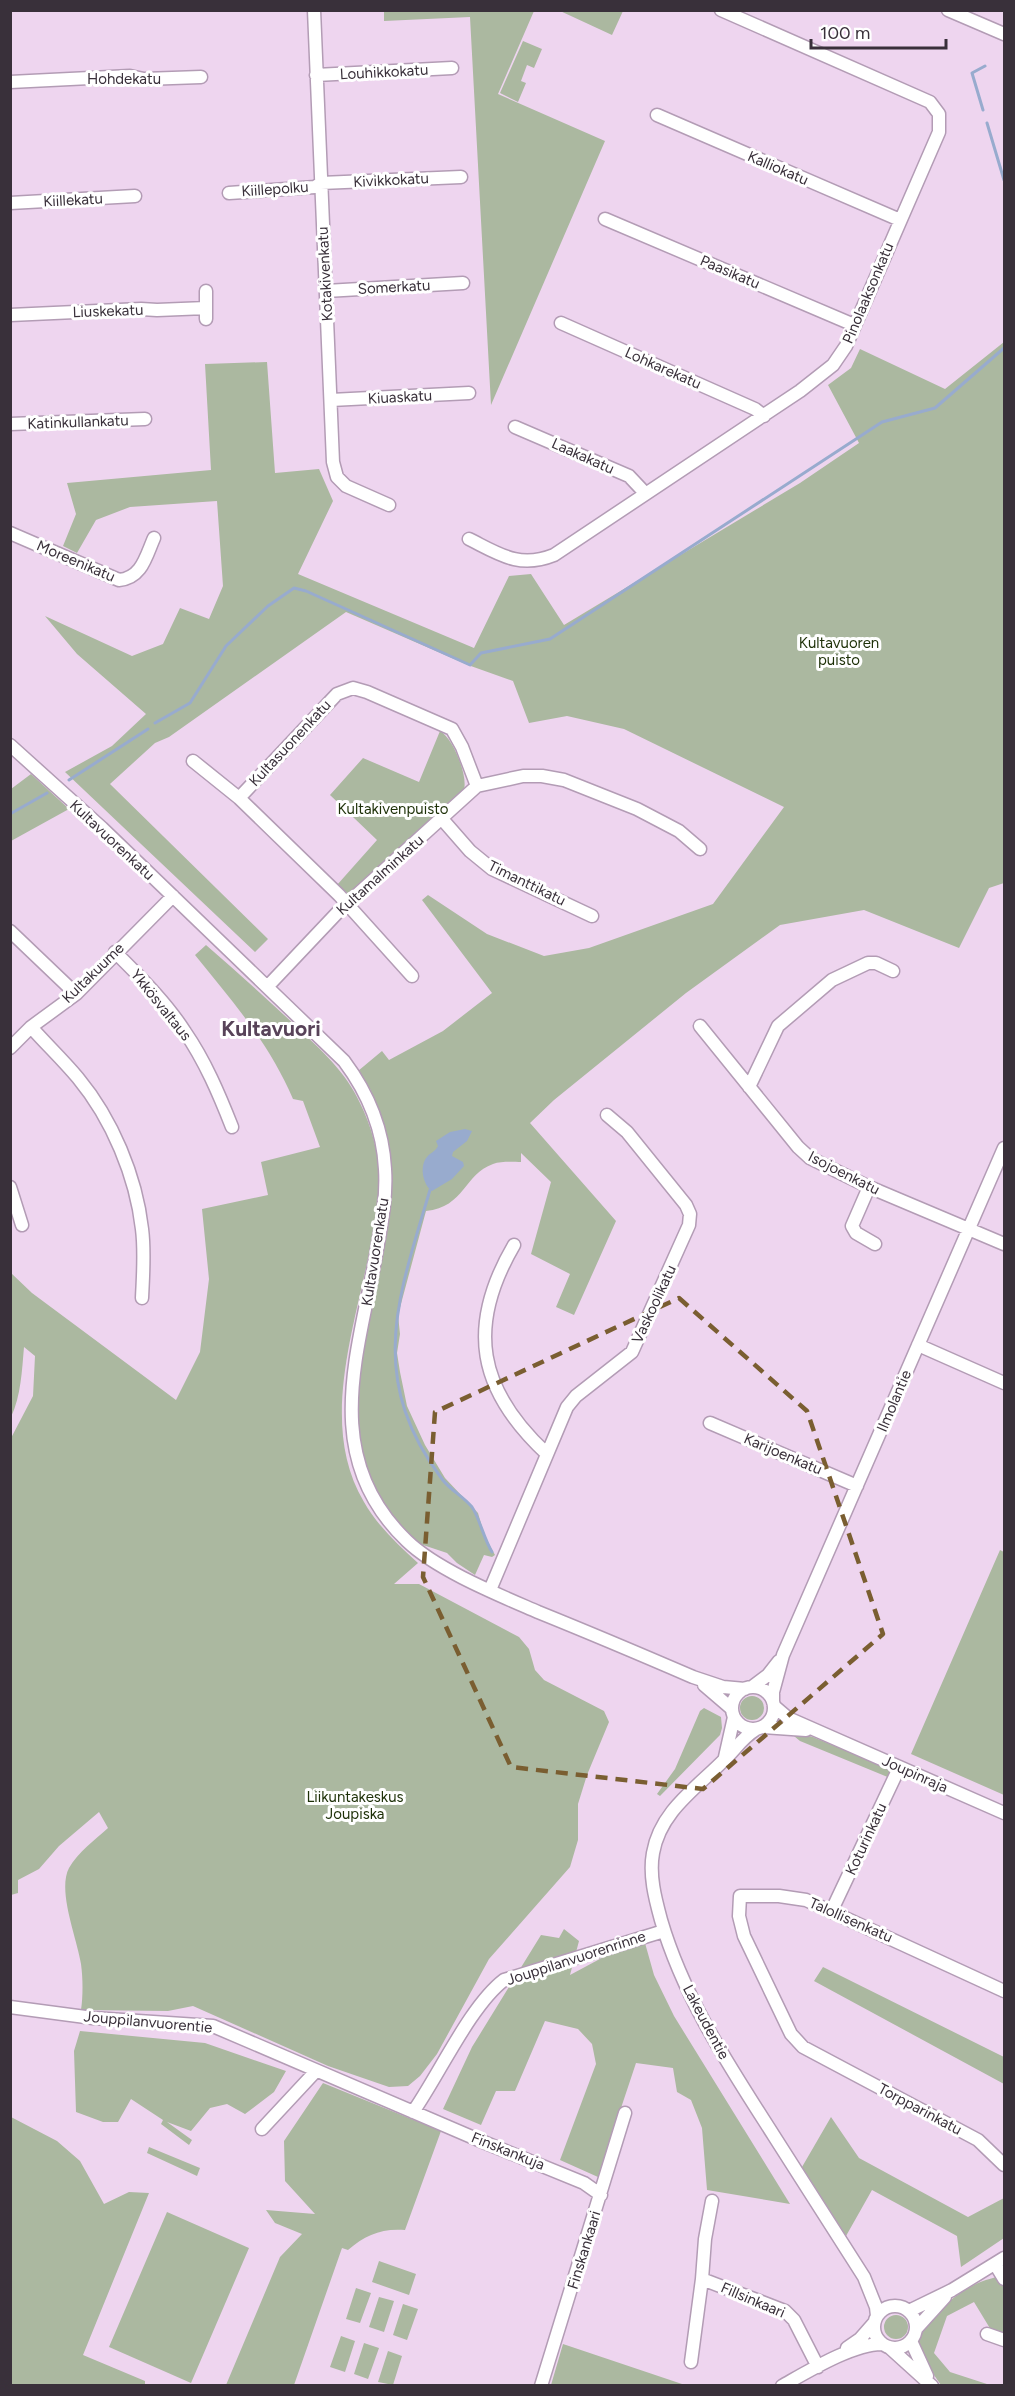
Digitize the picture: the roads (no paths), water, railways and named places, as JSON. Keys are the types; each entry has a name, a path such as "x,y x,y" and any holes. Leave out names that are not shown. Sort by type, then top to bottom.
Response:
{"street":[{"name":"Kotakivenkatu","path":"314,10 333,462 337,477 346,486 389,505"},
{"name":"Pinolaaksonkatu","path":"469,539 513,560 539,561 554,555 764,416 833,365 846,346 939,132 941,122 935,107 930,102 721,10"},
{"path":"948,10 1005,34"},
{"name":"Louhikkokatu","path":"316,75 452,68"},
{"name":"Hohdekatu","path":"10,82 130,76 144,80 201,77"},
{"name":"Kalliokatu","path":"657,116 900,220"},
{"name":"Kivikkokatu","path":"321,183 461,177"},
{"name":"Kiillepolku","path":"229,193 315,187 321,183"},
{"name":"Kiillekatu","path":"10,203 135,196"},
{"name":"Paasikatu","path":"605,219 855,325"},
{"name":"Somerkatu","path":"326,291 463,283"},
{"name":"Liuskekatu","path":"10,315 141,309 206,314 206,291"},
{"name":"Lohkarekatu","path":"561,323 755,409 764,416"},
{"name":"Kiuaskatu","path":"331,400 469,393"},
{"name":"Katinkullankatu","path":"10,424 145,419"},
{"name":"Laakakatu","path":"515,427 629,476 645,493"},
{"name":"Moreenikatu","path":"10,533 120,580 135,576 154,537"},
{"name":"Kultasuonenkatu","path":"239,798 337,694 353,688 452,729 462,747 477,786"},
{"name":"Kultavuorenkatu","path":"10,745 173,896 344,1061 368,1101 382,1144 385,1199 351,1399 353,1445 360,1472 372,1498 388,1521 407,1542 440,1564 490,1590 693,1677 723,1687 748,1688"},
{"name":"Kultasuonenkatu","path":"193,760 239,798 347,904 411,976"},
{"path":"477,786 523,776 542,776 564,780 637,809 679,831 700,849"},
{"name":"Kultamalminkatu","path":"268,986 347,904 477,786"},
{"name":"Timanttikatu","path":"442,819 470,851 492,868 592,916"},
{"name":"Kultakuume","path":"10,1048 31,1027 76,994 115,952 173,896"},
{"path":"10,931 76,994"},
{"name":"Ykkösvaltaus","path":"115,952 164,1004 186,1032 213,1080 232,1127"},
{"path":"749,1087 778,1026 832,980 868,963 876,963 893,971"},
{"name":"Isojoenkatu","path":"700,1026 798,1147 810,1158 869,1187 1005,1244"},
{"path":"31,1027 79,1079 96,1104 119,1147 142,1227 144,1259 142,1298"},
{"name":"Vaskoolikatu","path":"490,1590 567,1407 576,1396 632,1352 689,1225 690,1214 686,1205 627,1132 607,1115"},
{"name":"Ilmolantie","path":"774,1704 773,1692 783,1655 1005,1148"},
{"path":"10,1186 22,1225"},
{"path":"869,1187 852,1226 856,1233 875,1244"},
{"path":"514,1245 499,1271 489,1299 484,1344 498,1393 510,1414 547,1454"},
{"path":"918,1345 1005,1383"},
{"name":"Karijoenkatu","path":"710,1423 857,1486"},
{"name":"Ilmolantie","path":"748,1688 768,1676 783,1655"},
{"name":"Kultavuorenkatu","path":"693,1677 719,1696 733,1713"},
{"path":"724,1760 731,1737 733,1713 735,1697 748,1688 765,1691 774,1704 772,1718 759,1728 742,1727 733,1713"},
{"name":"Joupinraja","path":"774,1704 788,1718 1005,1813"},
{"name":"Joupinraja","path":"759,1728 785,1727 825,1734"},
{"name":"Lakeudentie","path":"759,1728 747,1734 724,1760 669,1813 659,1830 651,1873 664,1931 688,1990 718,2049 864,2277 874,2299 876,2319"},
{"name":"Koturinkatu","path":"832,1910 899,1768"},
{"name":"Talollisenkatu","path":"829,2062 803,2047 791,2034 744,1935 739,1916 740,1896 779,1896 807,1900 1005,1991"},
{"name":"Jouppilanvuorenrinne","path":"412,2112 493,1988 504,1980 664,1931"},
{"name":"Jouppilanvuorentie","path":"10,2007 93,2018 213,2026 412,2112"},
{"name":"Torpparinkatu","path":"829,2062 978,2140 1005,2165"},
{"path":"262,2129 316,2071"},
{"name":"Finskankuja","path":"412,2112 584,2183 601,2194"},
{"name":"Finskankaari","path":"541,2385 625,2113"},
{"name":"Fillsinkaari","path":"712,2201 705,2239 702,2279 785,2311 794,2320 823,2364"},
{"path":"823,2364 860,2339 886,2308 903,2309 952,2290 1000,2261 1005,2279"},
{"name":"Lakeudentie","path":"864,2277 880,2294 903,2309"},
{"path":"691,2362 702,2279"},
{"path":"782,2385 865,2346 901,2347 952,2290"},
{"path":"903,2309 916,2323 914,2335 932,2385"},
{"path":"876,2319 875,2335 932,2385"},
{"path":"987,2334 1005,2340"}],"water":[{"path":"465,1129 472,1131 467,1141 453,1152 452,1156 463,1162 464,1166 452,1179 432,1191 423,1175 423,1165 428,1155 436,1150 438,1146 436,1141 450,1132"}],"waterway":[{"path":"983,110 972,73 985,66"},
{"path":"987,123 1004,180"},
{"path":"155,723 190,703 226,646 268,606 294,588 306,591 470,665 481,653 550,639 882,422 935,408 1004,348"},
{"path":"69,780 148,729"},
{"path":"10,814 47,793"},
{"path":"430,1190 400,1302 396,1337 396,1372 404,1406 418,1442 445,1483 472,1507 492,1552"}],"district":[{"name":"Kultavuori","path":"271,1029"}],"park label":[{"name":"Kultavuoren puisto","path":"839,652"},
{"name":"Kultakivenpuisto","path":"393,809"},
{"name":"Liikuntakeskus Joupiska","path":"355,1806"}]}
